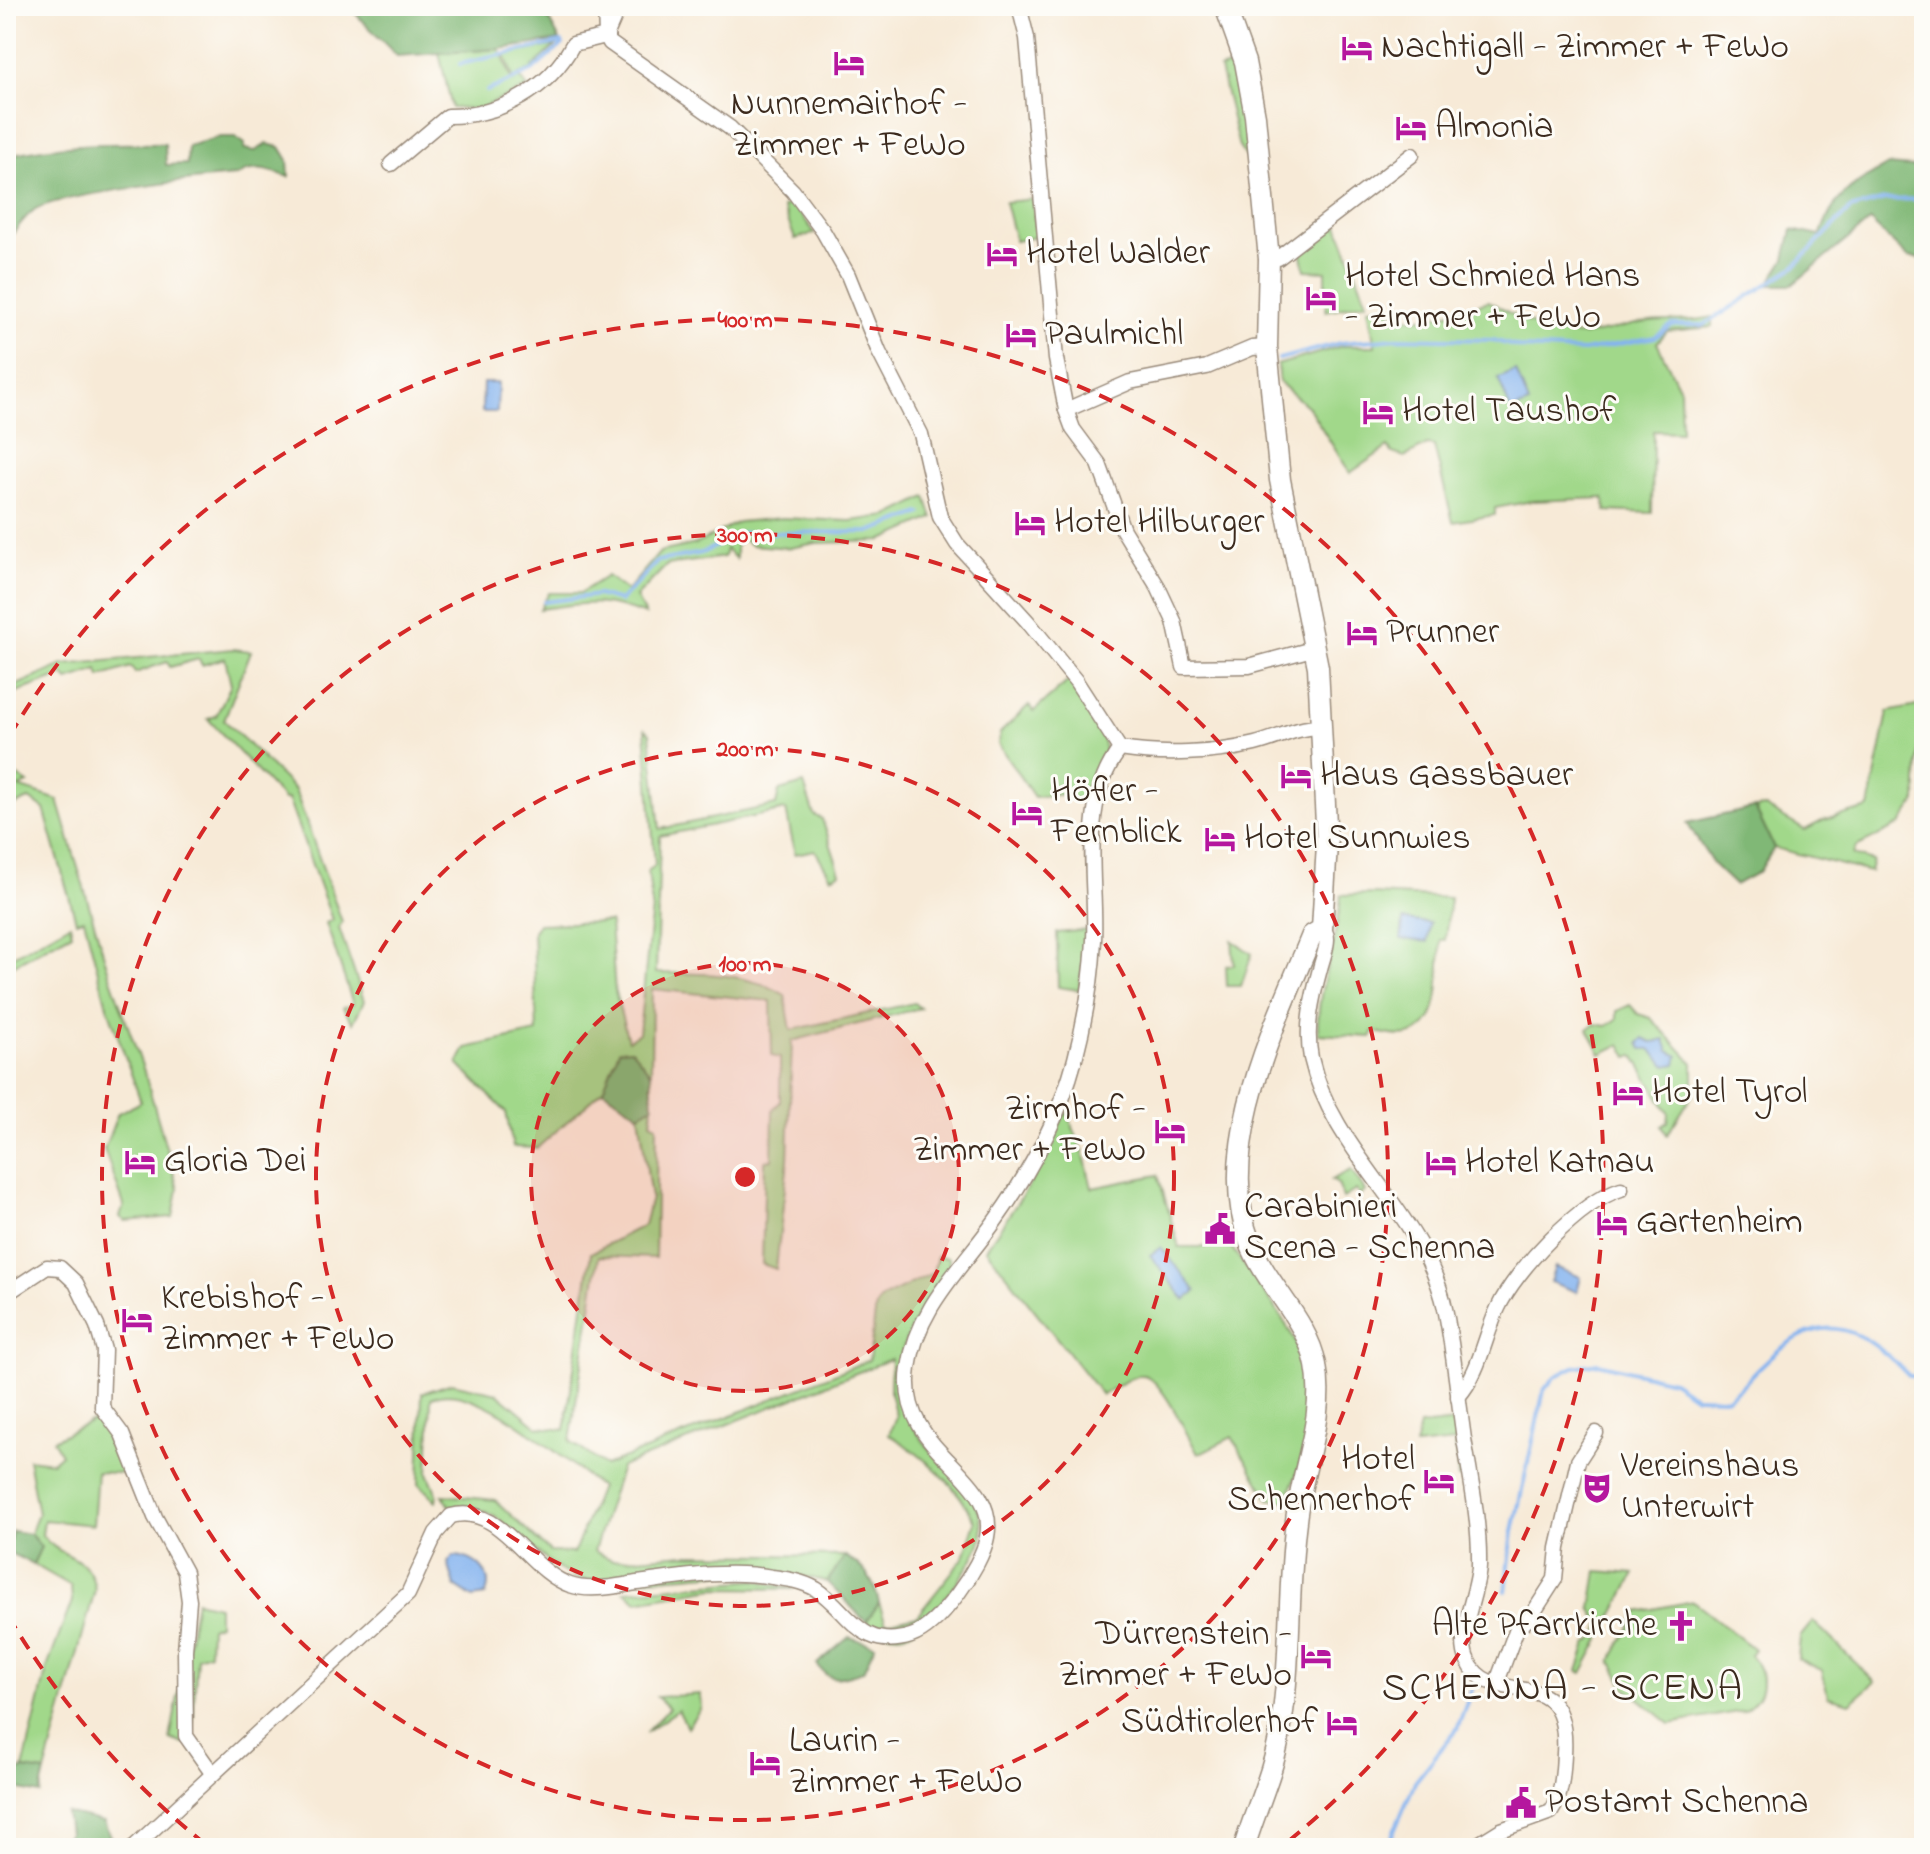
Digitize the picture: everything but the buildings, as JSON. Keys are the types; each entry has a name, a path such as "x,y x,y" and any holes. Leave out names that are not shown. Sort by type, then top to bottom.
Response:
{"street":[{"path":"605,6 606,36 610,43 730,128 793,191 823,231 848,275 879,352 921,434 940,517 957,544 1028,622 1076,681 1120,749"},
{"path":"606,36 619,6"},
{"path":"1019,6 1027,38 1054,345 1066,410 1073,429 1099,464 1137,556 1164,598 1174,621 1184,667 1249,666 1316,648"},
{"path":"1225,6 1245,62 1255,116 1269,259 1267,347 1286,522 1316,648 1327,844 1322,929 1326,943 1308,1028 1315,1074 1337,1128 1390,1197 1427,1256 1446,1313 1476,1510 1479,1553 1465,1648 1468,1661 1490,1680 1547,1697 1563,1717 1565,1727 1559,1791 1551,1812 1501,1830 1472,1848"},
{"path":"391,164 448,116 475,117 505,106 552,74 573,44 606,36"},
{"path":"1269,259 1278,258 1412,155"},
{"path":"1066,410 1130,382 1207,367 1252,348 1267,347"},
{"path":"1120,749 1157,753 1240,747 1294,730 1321,727"},
{"path":"133,1848 408,1594 442,1522 459,1513 482,1517 502,1531 546,1573 569,1585 601,1588 717,1573 797,1581 816,1590 850,1624 865,1634 882,1638 911,1636 938,1616 981,1555 988,1534 987,1514 977,1491 921,1432 912,1416 906,1395 912,1347 922,1318 994,1223 1036,1158 1060,1105 1087,1004 1094,936 1092,847 1098,799 1109,766 1120,749"},
{"path":"1244,1848 1281,1730 1295,1521 1318,1396 1316,1364 1306,1335 1266,1278 1249,1240 1239,1165 1246,1118 1272,1036 1312,935 1322,929"},
{"path":"1458,1397 1470,1383 1499,1304 1539,1251 1578,1217 1621,1189"},
{"path":"6,1294 47,1267 60,1268 81,1290 102,1340 102,1407 127,1442 150,1506 185,1572 189,1601 185,1650 186,1736 212,1773"},
{"path":"1490,1680 1515,1631 1530,1618 1555,1579 1558,1548 1578,1461 1596,1433"}],"green space":[{"path":"348,6 549,6 549,20 560,40 500,49 397,56"},
{"path":"556,45 530,70 513,78 505,55"},
{"path":"500,49 512,81 521,78 528,88 478,109 452,108 439,53"},
{"path":"1233,65 1250,163 1239,147 1220,69"},
{"path":"220,137 235,137 245,144 244,149 255,151 267,144 280,147 288,160 289,177 256,169 237,176 131,188 47,204 34,210 6,244 6,156 65,146 165,144 166,165 187,164 188,146"},
{"path":"1888,165 1924,168 1924,259 1908,257 1870,221 1792,285 1768,285 1785,259 1792,230 1820,236 1831,210 1845,193"},
{"path":"1033,199 1036,237 1015,241 1005,202"},
{"path":"792,203 815,233 795,239 783,207"},
{"path":"1338,225 1367,302 1326,311 1326,271 1305,270 1301,250"},
{"path":"1489,301 1533,324 1582,335 1650,322 1712,317 1712,327 1667,331 1657,343 1680,389 1681,432 1653,431 1652,513 1606,511 1604,498 1532,501 1495,508 1495,515 1453,522 1434,446 1427,445 1405,457 1392,453 1388,447 1350,473 1309,408 1279,382 1277,365 1342,346 1375,346 1368,308 1383,307 1406,318 1420,318"},
{"path":"926,497 933,518 881,541 816,543 790,548 751,545 743,539 736,545 736,559 726,549 724,557 667,565 636,597 645,615 593,603 540,609 549,593 580,593 607,576 627,591 660,552 696,544 738,522 782,518 850,521 888,516"},
{"path":"233,649 251,651 224,720 295,790 342,922 339,928 364,1001 353,1023 343,1008 353,1004 326,923 332,920 288,799 284,800 208,719 216,716 231,685 225,658 202,665 199,659 170,667 167,662 135,673 131,667 100,677 98,670 68,680 64,675 6,696 6,690 63,665"},
{"path":"1073,677 1100,730 1104,759 1084,798 1071,799 1066,794 1034,797 998,744 1000,733 1029,705 1034,711"},
{"path":"1921,705 1916,802 1900,825 1856,847 1853,855 1873,861 1870,872 1774,848 1755,808 1765,807 1805,830 1824,820 1869,808 1888,712"},
{"path":"645,729 650,733 660,829 776,805 779,791 804,784 814,815 822,819 840,873 831,877 815,850 795,854 786,810 660,836 656,973 722,975 770,987 785,995 791,1030 914,1003 920,1008 792,1041 788,1160 776,1269 762,1264 765,1161 772,1159 773,1110 780,1102 780,1058 772,1056 771,1001 652,989 651,1074 631,1049 619,1051 603,1090 537,1148 513,1147 506,1112 458,1064 466,1048 537,1032 533,931 538,924 610,922 615,992 628,1040 639,1033 652,907 648,871 655,865"},
{"path":"6,768 28,783 19,787 58,800 178,1189 173,1217 125,1221 120,1217 124,1205 104,1149 118,1113 141,1102 106,1002 84,919 76,921 44,809 29,799 6,809"},
{"path":"1755,808 1774,848 1759,872 1735,885 1713,864 1687,823"},
{"path":"1341,895 1450,898 1445,940 1441,940 1433,1012 1426,1025 1414,1033 1397,1036 1374,1031 1371,1037 1318,1034 1320,999"},
{"path":"70,924 72,933 6,969 6,960"},
{"path":"1088,930 1079,990 1058,987 1057,933"},
{"path":"1232,940 1252,954 1241,986 1227,986 1226,966 1234,965"},
{"path":"1630,1005 1638,1014 1651,1018 1693,1063 1693,1094 1667,1135 1662,1126 1668,1122 1669,1114 1634,1055 1628,1057 1621,1044 1601,1054 1588,1029 1595,1024 1607,1026 1617,1019 1617,1011"},
{"path":"631,1049 651,1074 653,1106 639,1114 603,1090 619,1050"},
{"path":"653,1106 651,1122 657,1125 655,1258 599,1256 570,1441 605,1466 869,1360 876,1306 882,1298 933,1273 937,1256 949,1258 949,1281 943,1278 925,1303 903,1350 899,1372 900,1394 908,1417 922,1440 972,1496 980,1514 982,1536 972,1559 951,1591 925,1619 905,1634 884,1632 866,1622 879,1603 886,1623 917,1616 964,1557 975,1522 949,1483 915,1452 889,1434 896,1416 890,1393 891,1359 621,1467 594,1551 612,1560 685,1554 845,1556 827,1582 759,1572 604,1582 588,1581 564,1572 503,1522 470,1507 451,1508 443,1495 495,1500 550,1552 574,1553 600,1487 518,1424 470,1399 449,1394 431,1398 428,1473 437,1494 436,1501 419,1484 422,1393 452,1383 497,1393 538,1427 565,1430 591,1253 644,1225 651,1198 639,1114"},
{"path":"1066,1111 1083,1151 1092,1188 1158,1175 1179,1247 1231,1247 1288,1327 1307,1374 1309,1411 1304,1449 1286,1501 1269,1499 1232,1437 1198,1454 1165,1395 1148,1377 1141,1375 1131,1378 1102,1395 986,1249 1028,1187"},
{"path":"1351,1170 1365,1191 1360,1196 1356,1190 1343,1198 1338,1184 1331,1180"},
{"path":"99,1418 120,1442 131,1474 97,1472 93,1525 44,1520 42,1535 87,1569 95,1590 45,1772 23,1769 47,1668 72,1601 71,1586 33,1564 41,1547 30,1534 38,1514 28,1459 52,1462 61,1454 53,1440"},
{"path":"1455,1422 1463,1477 1458,1478 1455,1442 1415,1446 1420,1426"},
{"path":"12,1531 30,1534 41,1547 33,1564 7,1552"},
{"path":"845,1556 863,1570 877,1595 879,1603 866,1622 827,1582"},
{"path":"1597,1571 1635,1574 1582,1673 1578,1671 1587,1644 1598,1635 1601,1624 1591,1608"},
{"path":"755,1580 794,1589 714,1588 637,1601 625,1591"},
{"path":"196,1601 218,1606 218,1624 210,1627 209,1653 197,1657 192,1735 184,1744 170,1739"},
{"path":"1693,1601 1754,1649 1750,1655 1760,1670 1762,1685 1756,1699 1743,1711 1670,1724 1626,1688 1611,1661 1638,1612"},
{"path":"1813,1621 1875,1682 1850,1703 1828,1697 1822,1670 1798,1659 1800,1637"},
{"path":"849,1637 875,1645 863,1671 837,1678 826,1675 817,1664"},
{"path":"700,1694 701,1708 687,1727 678,1710 645,1733 669,1708 657,1697"},
{"path":"23,1769 45,1772 40,1794 6,1787 6,1774"},
{"path":"66,1813 104,1822 115,1848 59,1848 69,1833"}],"water":[{"path":"1516,371 1529,404 1511,411 1498,378"},
{"path":"483,383 498,383 497,412 482,412"},
{"path":"1403,920 1430,923 1428,942 1401,939"},
{"path":"1644,1038 1652,1042 1665,1040 1669,1051 1678,1056 1676,1064 1667,1066 1650,1049 1642,1049 1639,1043"},
{"path":"1161,1247 1196,1291 1185,1300 1150,1255"},
{"path":"1555,1267 1581,1277 1577,1292 1550,1282"},
{"path":"453,1556 461,1556 481,1567 487,1580 485,1596 473,1598 455,1586 448,1563"}],"waterway":[{"path":"460,64 562,42"},
{"path":"487,91 532,71 563,44"},
{"path":"1279,359 1340,343 1396,338 1493,340 1521,348 1584,351 1655,337 1672,325 1704,325 1794,267 1850,209 1885,200 1924,199"},
{"path":"544,602 598,595 620,601 658,561 702,553 742,533 869,532 921,513"},
{"path":"1506,1591 1513,1531 1544,1390 1555,1377 1574,1367 1598,1363 1672,1381 1696,1397 1727,1398 1780,1349 1800,1336 1818,1330 1836,1329 1853,1333 1871,1343 1909,1376 1924,1377"},
{"path":"1387,1848 1415,1782 1457,1729 1475,1681"}],"place":[{"name":"Nachtigall - Zimmer + FeWo","path":"1357,48"},
{"name":"Nunnemairhof - Zimmer + FeWo","path":"849,63"},
{"name":"Almonia","path":"1411,128"},
{"name":"Hotel Walder","path":"1002,254"},
{"name":"Hotel Schmied Hans - Zimmer + FeWo","path":"1321,298"},
{"name":"Paulmichl","path":"1021,335"},
{"name":"Hotel Taushof","path":"1378,412"},
{"name":"Hotel Hilburger","path":"1030,523"},
{"name":"Prunner","path":"1362,633"},
{"name":"Haus Gassbauer","path":"1296,776"},
{"name":"Höfler - Fernblick","path":"1027,813"},
{"name":"Hotel Sunnwies","path":"1220,839"},
{"name":"Hotel Tyrol","path":"1628,1093"},
{"name":"Zirmhof - Zimmer + FeWo","path":"1170,1131"},
{"name":"Gloria Dei","path":"140,1162"},
{"name":"Hotel Katnau","path":"1441,1163"},
{"name":"Gartenheim","path":"1612,1223"},
{"name":"Carabinieri Scena - Schenna","path":"1220,1229"},
{"name":"Krebishof - Zimmer + FeWo","path":"137,1320"},
{"name":"Hotel Schennerhof","path":"1439,1481"},
{"name":"Vereinshaus Unterwirt","path":"1597,1488"},
{"name":"Alte Pfarrkirche","path":"1681,1626"},
{"name":"Dürrenstein - Zimmer + FeWo","path":"1316,1656"},
{"name":"Südtirolerhof","path":"1342,1723"},
{"name":"Laurin - Zimmer + FeWo","path":"765,1763"},
{"name":"Postamt Schenna","path":"1521,1803"}],"district":[{"name":"SCHENNA - SCENA","path":"1563,1689"}]}
